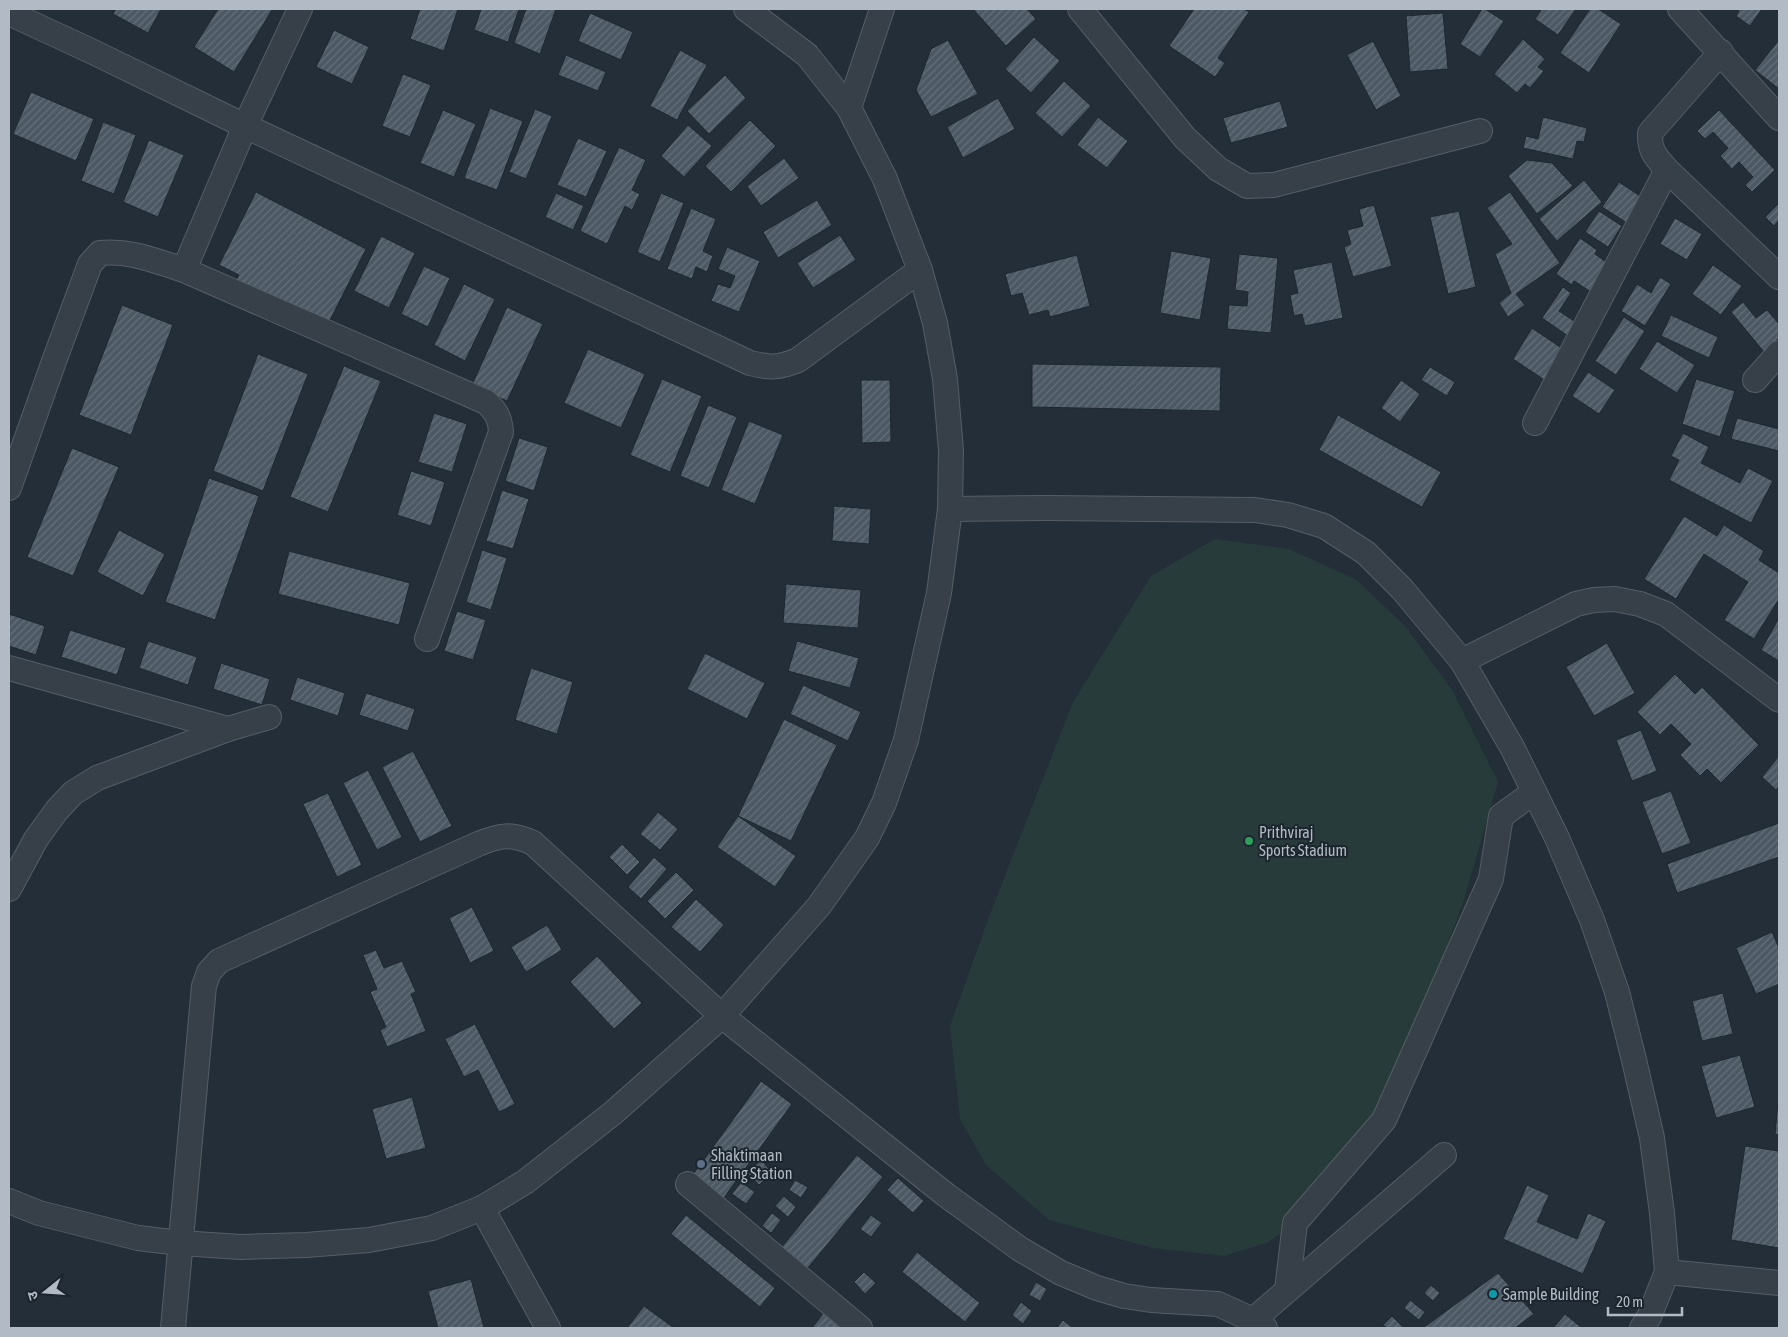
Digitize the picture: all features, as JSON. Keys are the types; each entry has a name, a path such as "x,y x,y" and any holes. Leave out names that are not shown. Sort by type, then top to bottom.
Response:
{"street":[{"path":"184,270 246,126 300,9"},
{"path":"9,1201 40,1213 138,1238 241,1247 306,1245 369,1240 432,1228 482,1208 525,1182 613,1113 722,1016 819,906 867,838 884,804 906,740 939,593 950,510 951,451 945,379 935,323 920,270 884,180 849,108 808,55 746,9"},
{"path":"849,108 882,9"},
{"path":"1080,9 1185,138 1218,169 1247,186 1274,185 1480,131"},
{"path":"1680,9 1779,118"},
{"path":"9,13 91,50 246,126 750,363 768,367 783,366 798,360 920,270"},
{"path":"1720,52 1650,133 1649,145 1656,158 1667,170 1779,277"},
{"path":"1535,423 1667,170"},
{"path":"9,488 90,264 100,253 117,251 134,254 184,270 486,402 494,409 500,420 501,432 427,639"},
{"path":"1755,380 1779,354"},
{"path":"950,510 1046,508 1255,510 1288,515 1324,526 1366,553 1402,589 1462,661 1512,748 1557,838 1592,920 1616,992 1652,1138 1662,1213 1667,1272 1642,1328"},
{"path":"1462,661 1576,604 1594,600 1615,599 1640,604 1666,614 1779,700"},
{"path":"9,668 228,729"},
{"path":"9,890 36,839 57,810 73,794 97,778 228,729 269,718"},
{"path":"1287,1290 1296,1223 1384,1120 1492,879 1501,816 1534,792"},
{"path":"173,1328 204,986 209,972 219,962 496,837 519,837 533,843 722,1016 946,1194 1028,1254 1061,1273 1097,1288 1151,1300 1218,1304 1259,1324 1287,1290 1444,1155"},
{"path":"688,1184 860,1328"},
{"path":"482,1208 548,1328"},
{"path":"1667,1272 1779,1283"}],"green space":[{"name":"Prithviraj Sports Stadium","path":"1215,539 1289,549 1357,580 1406,627 1452,690 1498,782 1464,900 1376,1139 1309,1212 1269,1242 1224,1256 1153,1248 1049,1220 986,1165 960,1119 950,1026 990,914 1073,702 1151,576"}],"building":[{"path":"116,9 161,9 148,33 113,14"},
{"path":"218,9 272,10 234,72 194,47"},
{"path":"420,9 458,9 444,51 410,39"},
{"path":"481,9 519,9 508,42 474,30"},
{"path":"526,9 556,9 540,54 514,43"},
{"path":"973,9 1027,9 1036,19 1006,46"},
{"path":"1194,9 1244,9 1249,12 1218,58 1225,63 1215,77 1169,46"},
{"path":"1482,9 1504,21 1480,57 1460,44"},
{"path":"1542,9 1576,9 1558,35 1535,19"},
{"path":"1590,9 1598,9 1621,24 1589,73 1560,53"},
{"path":"1736,9 1762,9 1750,26 1736,16 1739,11"},
{"path":"590,13 633,32 621,60 578,41"},
{"path":"1443,13 1448,69 1410,72 1406,16"},
{"path":"334,30 369,47 352,84 316,67"},
{"path":"1034,37 1060,61 1031,93 1005,69"},
{"path":"1523,39 1545,59 1538,67 1544,71 1530,88 1525,84 1517,93 1494,74"},
{"path":"948,40 978,94 931,117 916,90 931,49"},
{"path":"1779,40 1779,89 1755,70"},
{"path":"1373,41 1401,96 1376,110 1347,55"},
{"path":"680,50 707,65 677,120 650,106"},
{"path":"566,55 606,72 598,91 558,75"},
{"path":"403,74 431,85 410,137 382,126"},
{"path":"725,75 746,98 709,134 687,111"},
{"path":"1064,81 1091,106 1062,137 1035,113"},
{"path":"31,92 94,119 76,161 13,134"},
{"path":"998,98 1015,129 963,158 947,127"},
{"path":"1280,101 1288,127 1231,143 1223,118"},
{"path":"490,108 523,121 497,190 464,178"},
{"path":"535,109 552,116 526,179 509,172"},
{"path":"443,110 476,124 454,177 420,163"},
{"path":"1719,110 1775,170 1752,192 1745,185 1753,177 1739,162 1732,169 1720,156 1728,148 1713,132 1705,139 1697,131"},
{"path":"1098,117 1128,141 1107,168 1077,145"},
{"path":"1543,117 1587,128 1584,142 1577,141 1573,159 1523,148 1526,136 1538,139"},
{"path":"750,120 776,146 731,192 705,166"},
{"path":"103,122 136,135 114,194 81,181"},
{"path":"688,125 712,146 684,177 661,156"},
{"path":"578,138 607,151 586,197 557,185"},
{"path":"149,140 184,155 158,217 123,202"},
{"path":"619,147 646,160 632,190 640,194 632,210 625,206 607,244 580,231"},
{"path":"784,158 799,178 761,206 747,186"},
{"path":"1527,160 1552,163 1573,186 1537,214 1508,176"},
{"path":"1584,180 1602,202 1557,241 1539,219"},
{"path":"1619,182 1643,198 1627,223 1602,207"},
{"path":"256,192 366,249 327,326 233,285 239,275 219,265"},
{"path":"1510,192 1560,263 1516,294 1525,305 1508,317 1499,303 1511,293 1495,254 1512,244 1487,208"},
{"path":"556,193 584,206 573,230 545,217"},
{"path":"661,193 684,203 660,262 637,252"},
{"path":"817,200 832,225 778,258 763,232"},
{"path":"1779,203 1779,220 1774,226 1765,217"},
{"path":"1374,205 1392,266 1353,277 1344,247 1351,244 1347,230 1363,226 1359,209"},
{"path":"691,208 716,219 703,251 713,256 707,272 696,267 692,279 667,269"},
{"path":"1459,211 1476,287 1448,294 1430,217"},
{"path":"1599,211 1622,226 1608,247 1585,232"},
{"path":"1675,218 1702,234 1687,260 1660,244"},
{"path":"840,235 856,260 813,288 797,263"},
{"path":"381,236 415,253 389,308 354,291"},
{"path":"1580,238 1597,250 1595,254 1609,264 1591,292 1574,281 1572,285 1556,274"},
{"path":"727,247 760,261 739,312 711,301 718,284 730,288 735,276 718,269"},
{"path":"1171,251 1211,258 1200,320 1160,313"},
{"path":"1239,254 1278,258 1271,333 1227,329 1229,305 1247,306 1248,292 1235,290"},
{"path":"1077,255 1090,306 1050,317 1048,310 1029,315 1022,293 1011,296 1005,274"},
{"path":"1332,262 1343,318 1305,326 1302,314 1294,316 1290,295 1298,293 1293,270"},
{"path":"1713,265 1742,286 1721,315 1692,294"},
{"path":"424,266 450,278 428,327 401,314"},
{"path":"1660,277 1671,284 1645,326 1621,311 1637,284 1651,293"},
{"path":"464,284 495,299 465,361 434,345"},
{"path":"1563,287 1571,293 1559,311 1580,325 1571,338 1542,318"},
{"path":"1743,302 1756,318 1767,310 1779,324 1779,338 1764,352 1731,312"},
{"path":"122,305 173,325 131,435 79,415"},
{"path":"507,307 543,324 507,401 472,385"},
{"path":"1671,315 1718,337 1709,358 1661,336"},
{"path":"1624,317 1645,331 1616,375 1595,361"},
{"path":"1532,328 1566,351 1546,381 1513,359"},
{"path":"1657,341 1695,365 1677,393 1639,369"},
{"path":"588,349 645,374 621,428 564,403"},
{"path":"258,354 308,374 263,491 213,471"},
{"path":"1032,364 1221,367 1220,411 1032,407"},
{"path":"344,366 381,381 328,512 290,497"},
{"path":"1430,367 1455,382 1447,396 1421,380"},
{"path":"1588,372 1615,390 1599,414 1572,396"},
{"path":"662,379 702,396 670,472 630,455"},
{"path":"1696,379 1735,391 1720,437 1682,424"},
{"path":"861,380 890,380 891,442 862,443"},
{"path":"1401,380 1420,394 1400,422 1381,408"},
{"path":"708,405 737,417 709,488 680,476"},
{"path":"434,413 467,424 452,472 418,462"},
{"path":"1338,415 1441,472 1422,507 1319,450"},
{"path":"1737,418 1779,429 1779,451 1731,439"},
{"path":"749,421 783,435 755,504 721,490"},
{"path":"1683,433 1709,447 1701,463 1740,483 1748,468 1773,481 1751,523 1669,480 1679,460 1671,456"},
{"path":"519,438 548,447 534,491 505,481"},
{"path":"72,448 119,467 73,576 27,557"},
{"path":"411,471 445,482 431,526 397,515"},
{"path":"209,478 259,496 215,620 165,602"},
{"path":"502,490 529,499 513,549 486,541"},
{"path":"834,506 871,509 869,544 832,541"},
{"path":"1684,516 1717,536 1724,525 1764,551 1759,560 1779,573 1779,599 1754,639 1724,620 1748,582 1704,554 1676,599 1644,579"},
{"path":"119,530 165,554 143,596 97,572"},
{"path":"482,550 507,558 491,610 466,602"},
{"path":"289,551 410,583 399,625 278,594"},
{"path":"786,584 861,590 858,628 783,623"},
{"path":"457,611 486,620 473,660 444,651"},
{"path":"9,614 45,626 36,655 9,646"},
{"path":"1779,618 1779,661 1761,650"},
{"path":"70,630 126,648 117,675 61,657"},
{"path":"148,641 197,657 188,685 139,668"},
{"path":"797,641 859,658 850,688 788,671"},
{"path":"1607,643 1635,693 1594,716 1566,667"},
{"path":"705,653 765,683 747,719 687,689"},
{"path":"221,663 270,679 262,705 213,689"},
{"path":"531,668 573,682 557,734 515,720"},
{"path":"1675,674 1695,694 1702,687 1759,745 1721,783 1707,769 1700,776 1680,755 1691,744 1671,724 1660,735 1637,712"},
{"path":"297,677 345,693 338,716 290,700"},
{"path":"803,685 861,712 848,741 790,714"},
{"path":"366,693 415,709 408,731 359,715"},
{"path":"784,719 837,745 791,841 738,816"},
{"path":"1641,730 1657,771 1632,781 1616,740"},
{"path":"413,751 452,826 420,842 382,767"},
{"path":"1779,756 1779,786 1776,790 1762,777"},
{"path":"368,770 402,837 377,850 343,783"},
{"path":"1671,791 1691,843 1662,854 1642,802"},
{"path":"328,793 362,865 337,877 303,804"},
{"path":"658,812 678,829 660,850 640,834"},
{"path":"738,816 796,856 775,887 717,847"},
{"path":"1779,823 1779,857 1677,893 1667,864"},
{"path":"622,844 640,862 627,875 609,857"},
{"path":"654,857 667,869 641,899 628,887"},
{"path":"676,872 694,890 665,919 647,901"},
{"path":"696,899 724,925 700,952 671,927"},
{"path":"472,907 494,951 470,963 449,918"},
{"path":"547,925 562,950 526,972 511,947"},
{"path":"1772,932 1779,948 1779,984 1756,994 1736,948"},
{"path":"376,950 384,968 402,961 416,992 411,994 426,1031 387,1047 380,1030 386,1027 370,992 377,989 363,955"},
{"path":"597,956 642,1003 614,1029 570,982"},
{"path":"1723,993 1733,1034 1702,1041 1692,1001"},
{"path":"475,1024 515,1104 499,1112 478,1070 464,1077 445,1039"},
{"path":"1740,1055 1755,1107 1716,1118 1701,1066"},
{"path":"761,1081 792,1104 723,1199 692,1176"},
{"path":"412,1097 426,1148 386,1159 372,1109"},
{"path":"1779,1102 1779,1135 1775,1134"},
{"path":"1745,1146 1779,1151 1779,1248 1731,1240"},
{"path":"857,1155 883,1177 807,1269 781,1248"},
{"path":"761,1160 772,1172 759,1185 747,1173"},
{"path":"898,1178 924,1201 913,1213 887,1190"},
{"path":"795,1180 808,1187 801,1198 789,1190"},
{"path":"741,1182 755,1192 746,1204 732,1194"},
{"path":"1527,1185 1549,1195 1537,1222 1577,1239 1588,1213 1606,1221 1583,1274 1503,1239"},
{"path":"784,1196 796,1207 788,1217 775,1206"},
{"path":"772,1213 781,1220 771,1233 762,1226"},
{"path":"686,1215 775,1288 760,1307 671,1234"},
{"path":"871,1215 882,1223 871,1237 860,1229"},
{"path":"917,1252 980,1303 965,1322 902,1272"},
{"path":"864,1272 876,1283 865,1294 854,1282"},
{"name":"Sample Building","path":"1498,1273 1534,1314 1515,1328 1423,1328"},
{"path":"471,1279 484,1328 438,1328 428,1291"},
{"path":"1036,1282 1047,1289 1040,1301 1029,1295"},
{"path":"1431,1285 1440,1293 1433,1301 1424,1293"},
{"path":"1410,1300 1425,1312 1419,1320 1404,1308"},
{"path":"1021,1302 1032,1311 1023,1324 1012,1315"},
{"path":"644,1306 674,1328 627,1328"},
{"path":"825,1311 846,1328 812,1328"},
{"path":"1565,1314 1582,1328 1554,1327"},
{"path":"1392,1316 1404,1328 1387,1328 1383,1325"},
{"path":"1063,1320 1073,1328 1057,1328"}],"place":[{"name":"Prithviraj Sports Stadium","path":"1249,841"},
{"name":"Shaktimaan Filling Station","path":"701,1164"},
{"name":"Sample Building","path":"1493,1294"}]}
